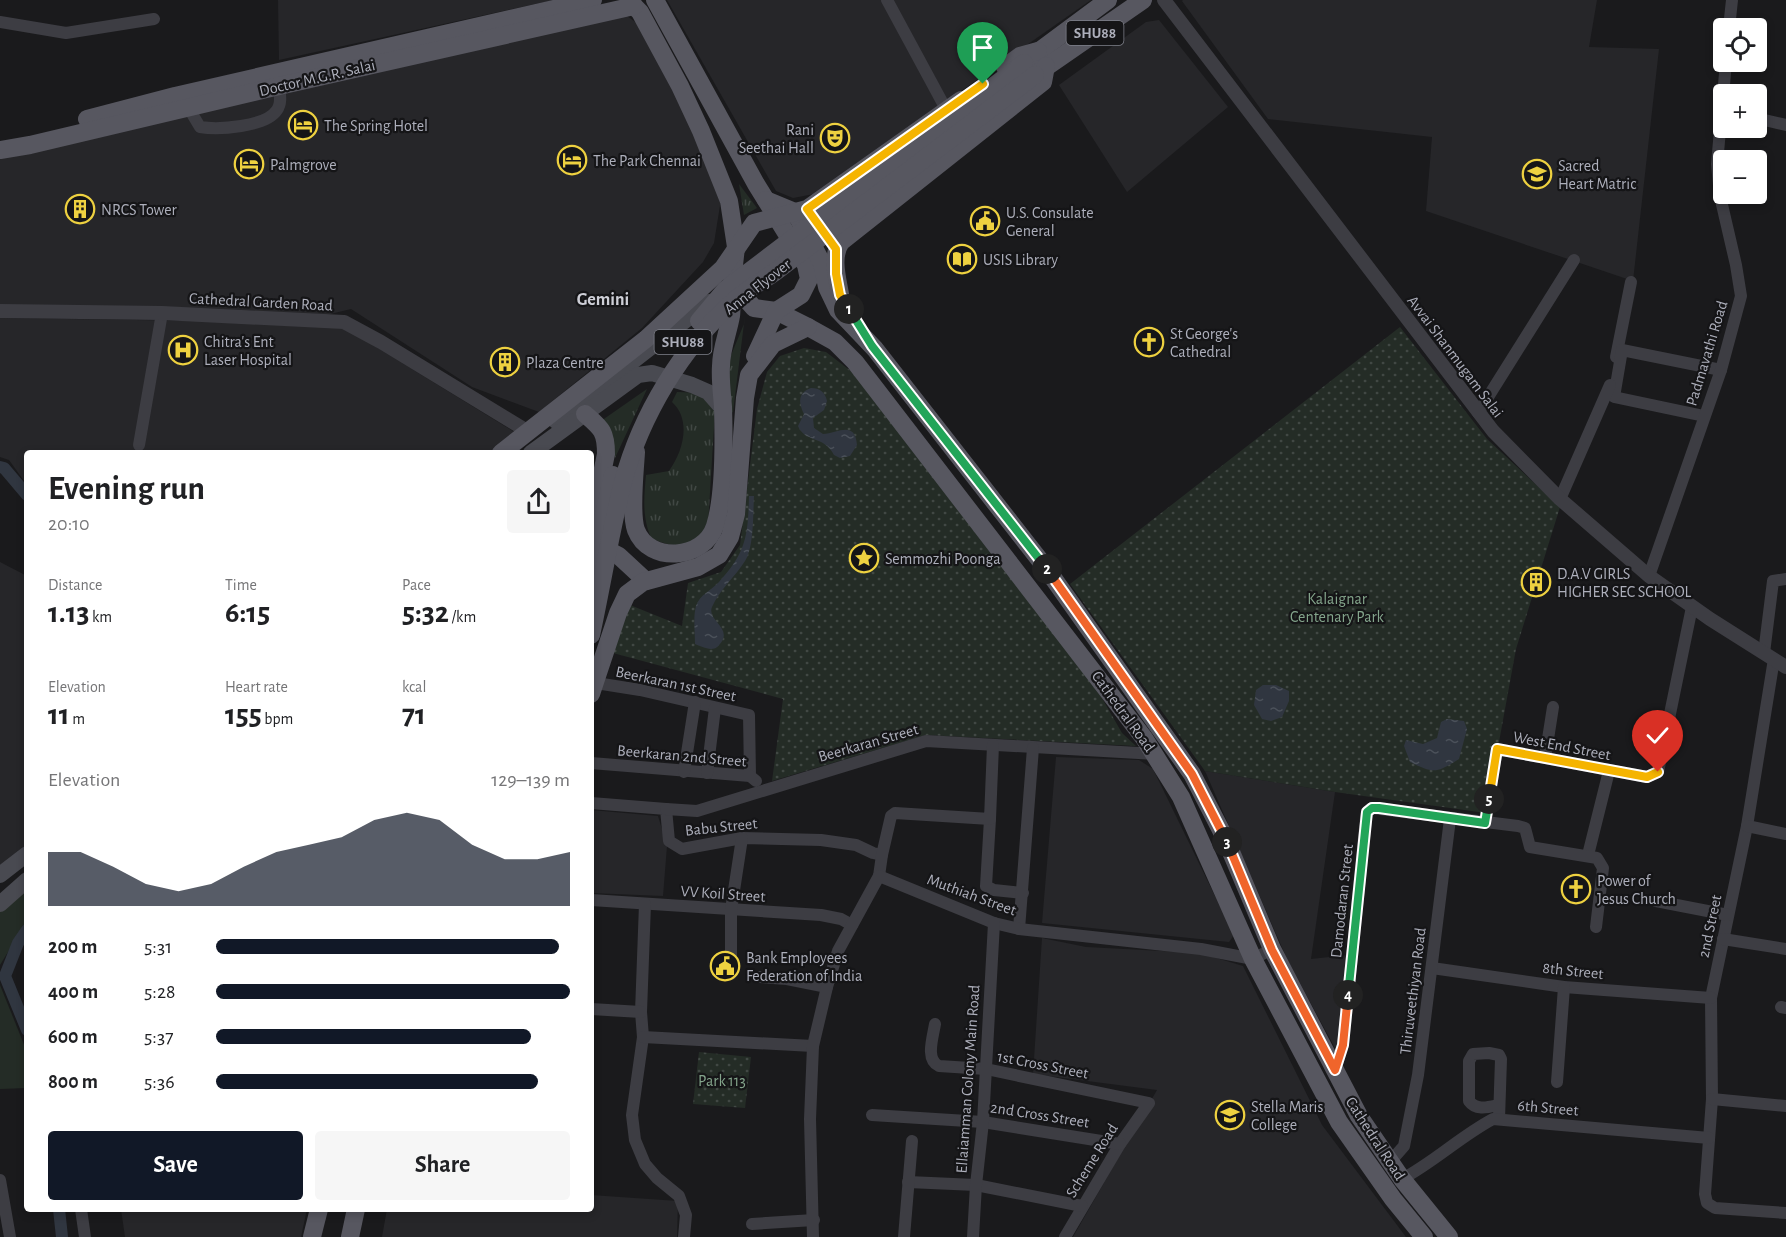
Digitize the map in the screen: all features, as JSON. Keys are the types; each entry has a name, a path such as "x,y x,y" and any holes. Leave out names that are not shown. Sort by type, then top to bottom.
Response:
{"main road":[{"name":"Doctor M.G.R. Salai","path":"0,139 32,133 175,96 593,0"},
{"path":"594,686 627,594 646,581 698,567 719,555 730,537 736,514 745,398 749,375 776,311 801,295 809,279 806,265 766,200 655,0"},
{"name":"SHU88","path":"1036,64 1108,0"},
{"name":"SHU88","path":"1036,64 1143,0"},
{"name":"Doctor M.G.R. Salai","path":"0,150 30,145 633,3"},
{"path":"633,3 645,20 701,131 729,201 736,247 728,286 731,315 721,364 723,409 721,494 714,528 702,546 687,552 670,554 656,550 641,540 635,528 636,444"},
{"path":"505,450 646,339 723,268 754,224 801,210 947,111 1020,56 1036,64 1043,82 878,211 841,242 836,249 836,274 840,295 872,346"},
{"name":"Anna Flyover","path":"519,450 728,286 1036,64"},
{"name":"Anna Flyover","path":"594,621 623,481 636,444 656,400 677,365 705,330 735,299 775,272 1036,64"},
{"path":"766,200 801,210 836,249"},
{"name":"Cathedral Road","path":"801,210 822,263 827,288 838,310 872,346 1046,568 1192,774 1226,840 1272,950 1359,1116 1402,1179 1449,1237"},
{"name":"Anna Flyover","path":"594,556 611,480 647,400 668,362 728,286"},
{"name":"Cathedral Road","path":"728,286 754,308 776,311 835,342 855,362 1095,671 1156,754 1183,801 1253,959 1339,1122 1393,1199 1424,1237"},
{"path":"749,375 773,344 808,327"},
{"path":"535,450 638,375 652,373 692,385 708,392 723,409"},
{"path":"585,414 604,430 606,442 606,454 594,512"},
{"path":"594,544 619,556 646,581"},
{"path":"0,875 24,856"},
{"path":"0,904 24,883"},
{"path":"312,1237 318,1212"},
{"path":"350,1237 355,1212"}],"street":[{"path":"887,0 947,111"},
{"name":"Avvai Shanmugam Salai","path":"1164,0 1493,431 1560,499 1649,576 1692,607 1775,659"},
{"path":"1730,18 1732,0"},
{"path":"0,22 66,33 154,19"},
{"path":"188,107 200,127 215,129 260,121 269,118 277,111 280,104 279,86"},
{"path":"1767,121 1786,125"},
{"name":"Padmavathi Road","path":"1649,576 1721,370 1741,296 1737,265 1720,196 1717,164 1719,138"},
{"path":"1478,413 1574,260"},
{"path":"1560,499 1609,392 1631,282"},
{"name":"Cathedral Garden Road","path":"0,311 162,313 344,322 527,431"},
{"path":"139,446 162,313"},
{"path":"1704,416 1614,397 1622,350 1721,370"},
{"name":"2nd Street","path":"1784,575 1773,581 1775,659 1747,826 1711,998 1712,1099 1705,1194 1707,1203 1715,1208 1786,1213"},
{"name":"West End Street","path":"1485,823 1497,749 1647,777 1658,772 1692,607"},
{"name":"Beerkaran 1st Street","path":"594,689 695,702 749,716 750,776"},
{"path":"684,772 695,702"},
{"path":"1545,758 1553,707"},
{"path":"707,773 715,708"},
{"name":"Beerkaran Street","path":"666,809 697,811 926,741 1156,754"},
{"path":"993,745 986,886 994,890 1023,893"},
{"path":"1019,929 1033,748"},
{"name":"Beerkaran 2nd Street","path":"594,764 750,776 766,789"},
{"path":"1588,855 1609,771"},
{"name":"Babu Street","path":"594,803 666,809 669,841 682,849 742,838 821,840 856,845 873,854 882,855"},
{"name":"Damodaran Street","path":"1335,1070 1343,1045 1367,812 1372,808 1379,808 1450,819"},
{"path":"813,1237 810,1119 813,1046 838,951 879,876 891,816 895,813 990,819"},
{"path":"1450,819 1525,828 1530,847 1597,858 1603,868 1596,927"},
{"name":"Thiruveethiyan Road","path":"1390,1162 1404,1146 1423,1044 1450,819"},
{"path":"1747,826 1786,834"},
{"path":"731,974 731,910 742,838"},
{"name":"Muthiah Street","path":"879,876 994,923 1019,929 1201,949 1253,959"},
{"name":"VV Koil Street","path":"594,900 821,915 841,919 852,925"},
{"path":"1656,901 1728,915"},
{"path":"645,904 641,1012 643,1037 632,1115 635,1140 645,1164 657,1178 679,1196 686,1215 684,1237"},
{"name":"Ellaiamman Colony Main Road","path":"973,1237 983,1122 994,923"},
{"path":"1723,939 1786,949"},
{"path":"1253,959 1272,950"},
{"name":"8th Street","path":"1432,968 1564,987 1711,998"},
{"path":"759,977 788,979 827,987"},
{"path":"1557,1082 1564,987"},
{"path":"594,1010 641,1012"},
{"name":"1st Cross Street","path":"934,1024 931,1058 934,1064 939,1066 986,1069 1149,1103"},
{"path":"643,1037 813,1046"},
{"path":"1498,1119 1499,1105 1501,1059 1499,1055 1489,1053 1473,1054 1469,1061 1469,1101 1471,1105 1478,1108 1499,1105"},
{"path":"1712,1099 1786,1106"},
{"name":"Scheme Road","path":"1065,1237 1120,1144 1149,1103"},
{"name":"2nd Cross Street","path":"872,1115 983,1122 1120,1144"},
{"name":"6th Street","path":"1402,1179 1493,1119 1709,1138"},
{"path":"904,1237 912,1141"},
{"path":"0,1180 10,1237"},
{"path":"908,1182 976,1185 1082,1206"},
{"path":"81,1212 84,1237"},
{"path":"752,1224 814,1220"}],"shaded area":[{"path":"278,0 554,0 279,60"},
{"path":"667,0 1091,0 814,194 793,198 776,191"},
{"name":"Sacred Heart Matric","path":"1183,0 1597,0 1589,47 1659,49 1633,281 1426,211 1432,137 1268,119"},
{"path":"623,13 638,24 701,144 722,193 714,243 703,262 642,328 539,412 472,387 351,309 318,317 0,307 0,154"},
{"path":"1159,20 1228,107 1127,192 1059,85 1146,22"},
{"path":"0,318 337,323 516,433 500,450 24,450 24,481 9,460 0,457"},
{"path":"0,562 24,574 24,851 0,866"},
{"path":"1056,757 1139,760 1153,769 1234,935 1229,942 1042,923"},
{"path":"1205,771 1335,792 1311,959 1348,955 1343,1040 1336,1050 1287,959"},
{"path":"594,810 658,816 667,846 663,896 594,893"},
{"name":"Stella Maris College","path":"1042,938 1086,947 1200,953 1243,966 1322,1125 1406,1237 1073,1237 1157,1090 1033,1074"},
{"path":"594,1195 678,1201 677,1237 382,1237 386,1212 594,1212"},
{"path":"121,1212 306,1212 301,1237 125,1237"}],"green space":[{"path":"739,184 757,208 744,215"},
{"path":"744,324 733,412 729,414 724,372"},
{"name":"Kalaignar Centenary Park","path":"1400,327 1487,439 1560,507 1516,649 1486,813 1205,771 1070,584"},
{"name":"Semmozhi Poonga","path":"804,348 826,352 860,378 1099,693 1122,733 1136,746 926,735 772,781 783,699 613,653 630,605 682,626 688,583 721,572 740,545 757,409 767,372 780,356"},
{"path":"647,389 615,458 612,436 601,421"},
{"path":"677,392 704,393 715,410 708,525 699,538 681,545 663,543 651,538 644,507 646,475 669,471 681,446 684,427 678,409 672,402"},
{"path":"24,890 24,926 0,965 0,911"},
{"path":"0,985 24,1045 24,1088 0,1089"},
{"name":"Park 113","path":"699,1052 751,1057 745,1108 693,1104"}],"water":[{"path":"811,388 822,391 827,401 824,410 813,418 814,428 823,434 845,430 853,433 857,445 850,456 840,458 834,455 825,444 805,435 798,426 804,414 800,402 801,396"},
{"path":"749,496 754,496 750,548 745,561 719,594 712,607 713,617 723,630 722,641 715,648 706,648 695,644 696,606 700,598 728,571 740,552 748,523"},
{"path":"1263,685 1276,685 1289,691 1289,701 1282,717 1271,721 1262,719 1254,705 1256,690"},
{"path":"1447,719 1464,721 1467,729 1459,759 1435,770 1425,769 1410,762 1404,746 1406,740 1423,744 1437,738 1441,722"}],"waterway":[{"path":"0,467 4,468 24,491"},
{"path":"24,934 18,943 5,976 24,1023"},
{"path":"59,1212 62,1237"}],"place":[{"name":"The Spring Hotel","path":"303,125"},
{"name":"Rani Seethai Hall","path":"835,138"},
{"name":"The Park Chennai","path":"572,160"},
{"name":"Palmgrove","path":"249,164"},
{"name":"Sacred Heart Matric","path":"1537,174"},
{"name":"NRCS Tower","path":"80,209"},
{"name":"U.S. Consulate General","path":"985,221"},
{"name":"USIS Library","path":"962,259"},
{"name":"St George's Cathedral","path":"1149,342"},
{"name":"Chitra's Ent Laser Hospital","path":"183,350"},
{"name":"Plaza Centre","path":"505,362"},
{"name":"Semmozhi Poonga","path":"864,558"},
{"name":"D.A.V GIRLS HIGHER SEC SCHOOL","path":"1536,582"},
{"name":"Power of Jesus Church","path":"1576,889"},
{"name":"Bank Employees Federation of India","path":"725,966"},
{"name":"Stella Maris College","path":"1230,1115"}],"district":[{"name":"Gemini","path":"603,299"}],"route":[{"path":"983,84 807,209 836,249 836,274 840,295 872,346 1046,568 1192,774 1226,840 1272,950 1335,1070 1343,1045 1367,812 1372,808 1379,808 1485,823 1497,749 1647,777 1658,772"}]}
